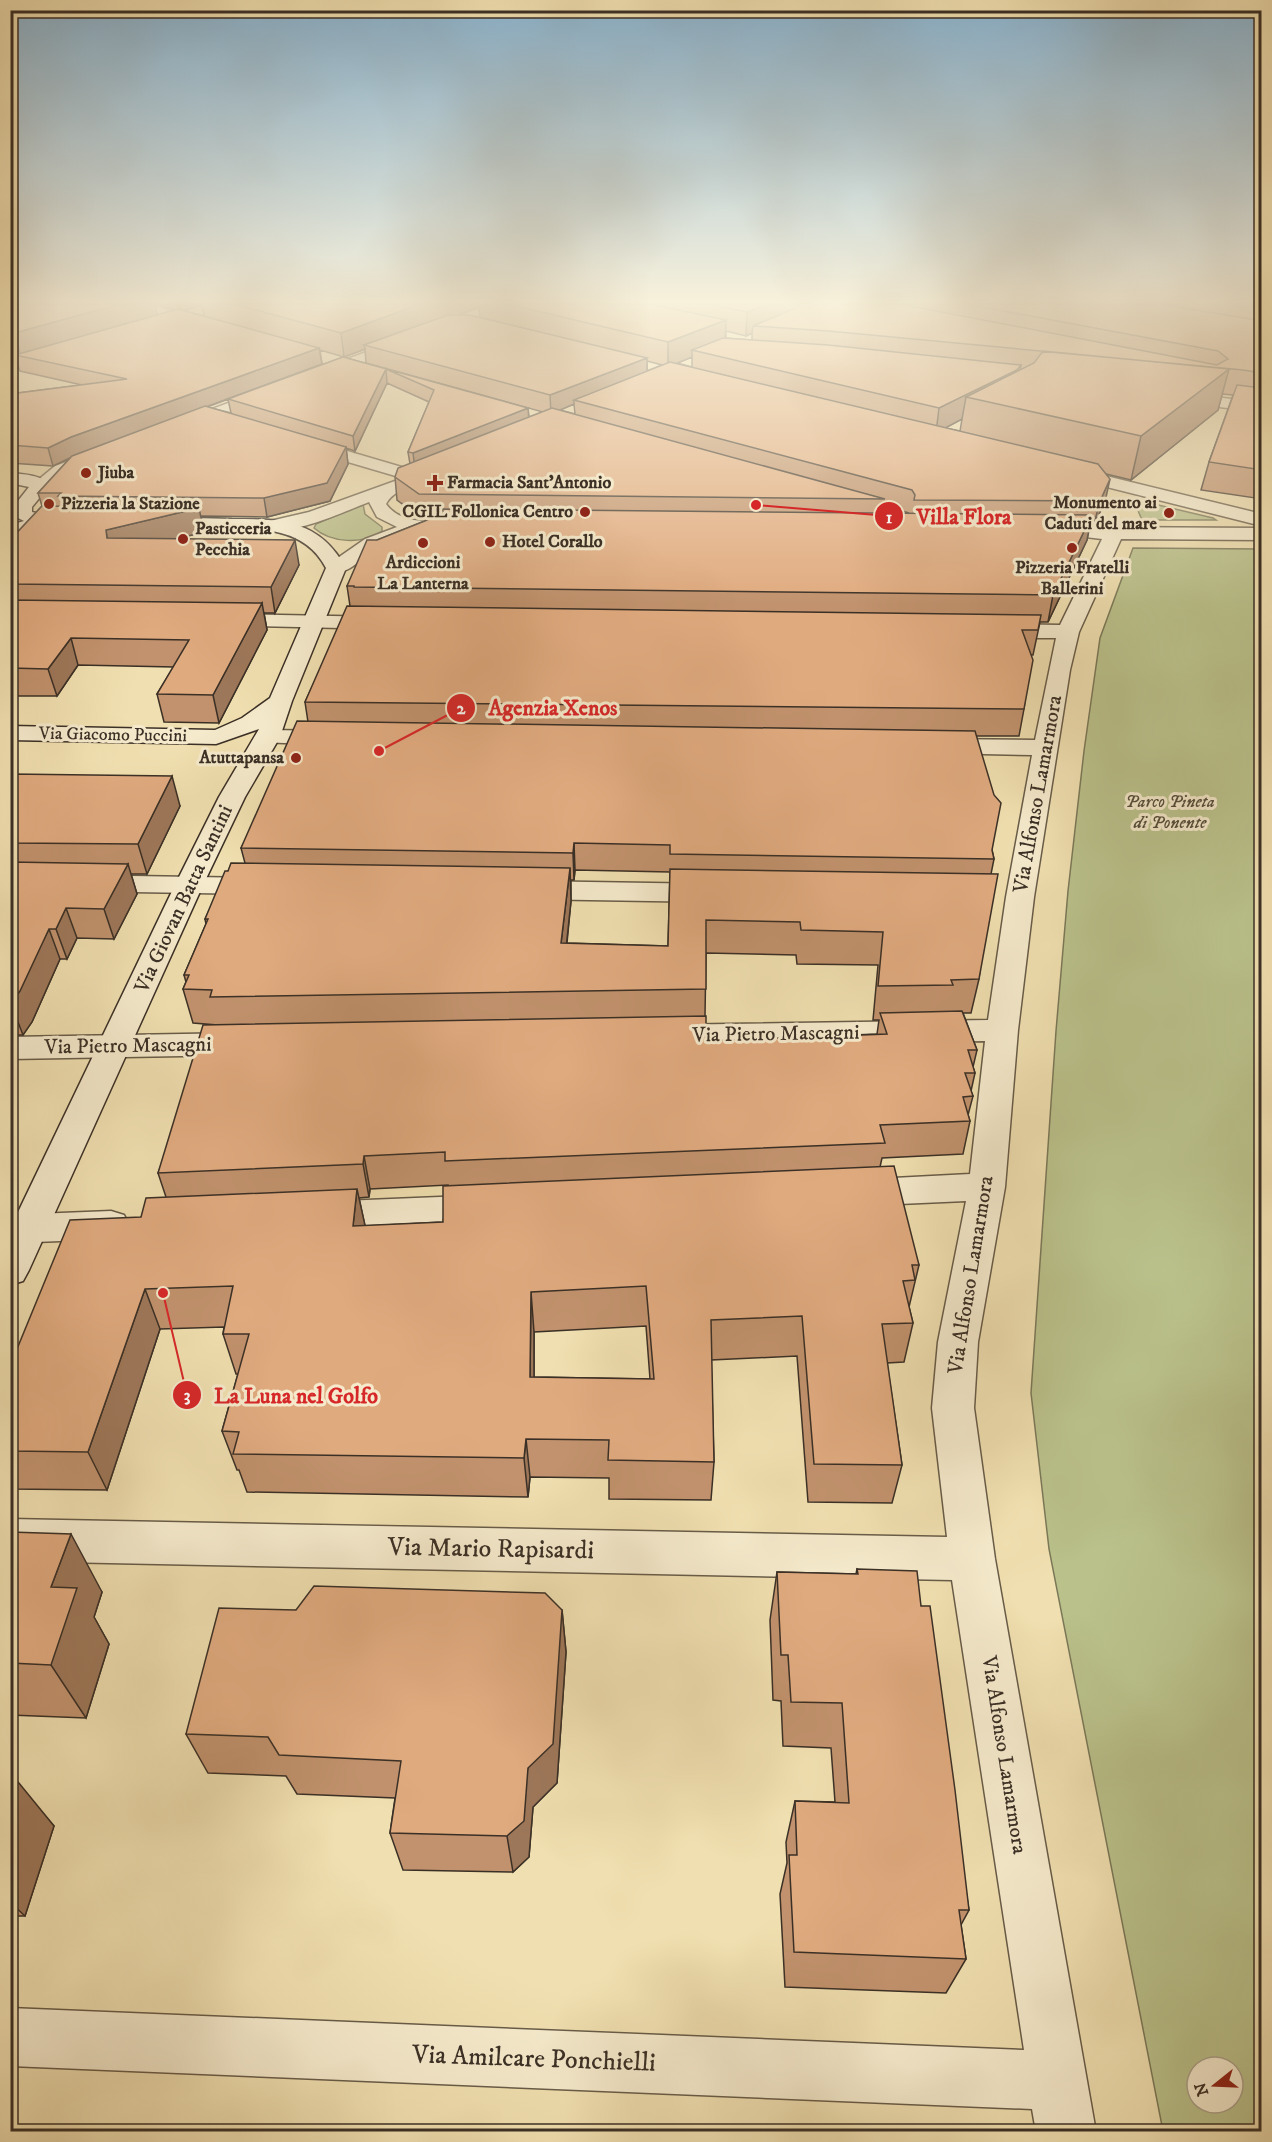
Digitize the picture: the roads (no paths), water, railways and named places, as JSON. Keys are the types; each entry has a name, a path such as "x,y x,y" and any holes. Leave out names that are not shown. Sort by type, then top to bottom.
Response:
{"street":[{"path":"165,431 239,404"},
{"path":"1233,404 1262,407"},
{"path":"209,415 238,423"},
{"path":"277,525 314,517 423,475 282,437"},
{"path":"90,522 50,522 36,519 23,513 23,506 41,485 61,470 112,450"},
{"path":"1043,466 1262,520"},
{"path":"10,478 23,479 41,485"},
{"path":"10,492 41,485"},
{"path":"386,489 377,504 381,511 390,518 421,526 473,526"},
{"path":"10,531 50,522"},
{"path":"138,523 277,525 295,529 317,541 329,553 336,568 372,543 421,526"},
{"path":"1069,533 1262,534"},
{"name":"Via Alfonso Lamarmora","path":"1062,2106 972,1558 956,1434 954,1381 958,1342 987,1187 1002,1030 1008,897 1045,748 1068,632 1114,533"},
{"name":"Via Giovan Batta Santini","path":"10,1270 19,1229 114,1046 232,797 268,737 280,700 336,568"},
{"path":"196,620 401,623"},
{"path":"973,630 1068,632"},
{"path":"216,737 245,728 268,713 280,700"},
{"name":"Via Giacomo Puccini","path":"10,733 216,737"},
{"path":"216,737 231,741 242,753 243,761 232,797"},
{"path":"268,737 358,738"},
{"path":"918,746 1045,748"},
{"path":"10,882 284,886"},
{"path":"498,890 735,893"},
{"name":"Via Pietro Mascagni","path":"633,1037 1002,1030"},
{"name":"Via Pietro Mascagni","path":"10,1048 265,1044"},
{"path":"825,1194 987,1187"},
{"path":"284,1217 520,1207"},
{"path":"19,1229 142,1223"},
{"name":"Via Mario Rapisardi","path":"10,1540 972,1558"},
{"name":"Via Amilcare Ponchielli","path":"10,2037 1062,2106"}],"place":[{"name":"Jiuba","path":"86,473"},
{"name":"Farmacia Sant'Antonio","path":"435,483"},
{"name":"Pizzeria la Stazione","path":"49,504"},
{"name":"Villa Flora","path":"756,505"},
{"name":"CGIL Follonica Centro","path":"585,512"},
{"name":"Monumento ai Caduti del mare","path":"1169,513"},
{"name":"Pasticceria Pecchia","path":"183,539"},
{"name":"Hotel Corallo","path":"490,542"},
{"name":"Ardiccioni La Lanterna","path":"423,543"},
{"name":"Pizzeria Fratelli Ballerini","path":"1072,548"},
{"name":"Agenzia Xenos","path":"379,751"},
{"name":"Atuttapansa","path":"296,758"},
{"name":"La Luna nel Golfo","path":"163,1293"}],"park label":[{"name":"Parco Pineta di Ponente","path":"1170,812"}]}
